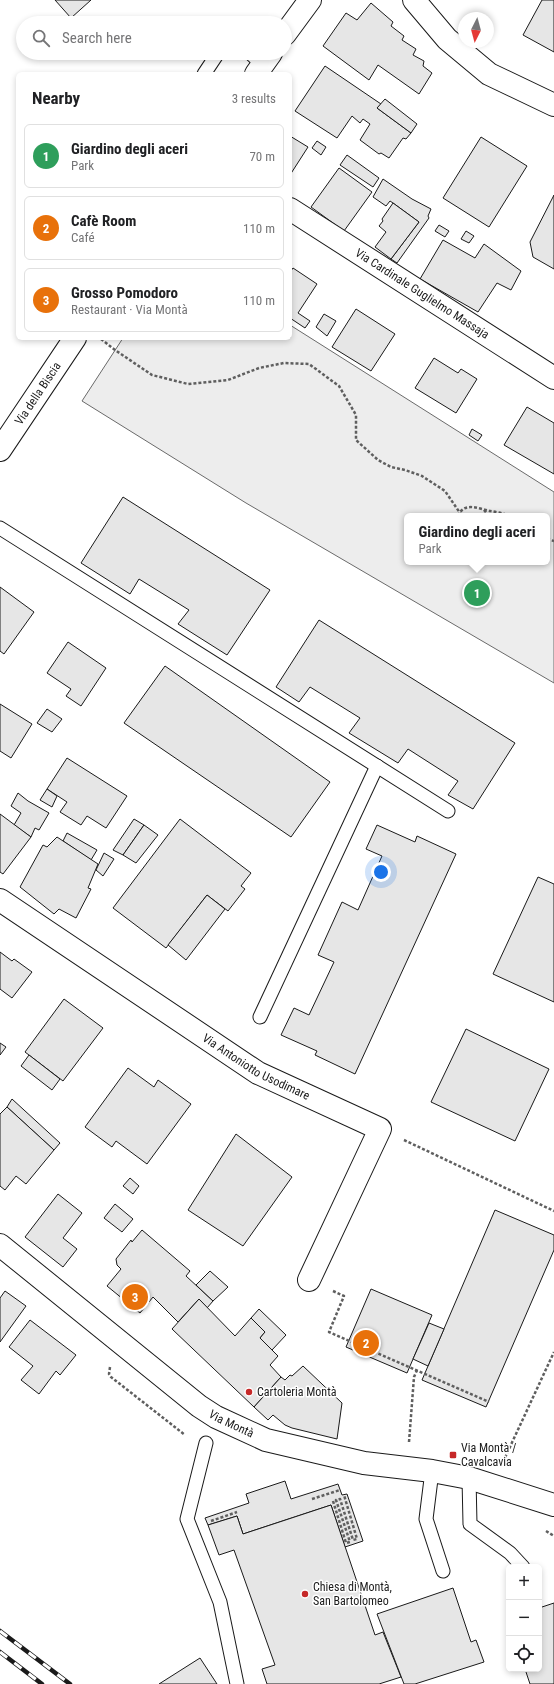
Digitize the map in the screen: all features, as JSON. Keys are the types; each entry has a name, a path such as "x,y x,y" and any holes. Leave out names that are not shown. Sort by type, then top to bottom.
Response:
{"street":[{"path":"292,24 310,0"},
{"path":"414,0 447,39 489,74 554,105"},
{"name":"Via Cardinale Guglielmo Massaja","path":"292,210 554,378"},
{"name":"Via della Biscia","path":"0,450 74,340"},
{"name":"Via Antoniotto Usodimare","path":"0,900 258,1074 380,1129"},
{"path":"309,1280 380,1129"},
{"name":"Via Montà","path":"0,1245 199,1406 216,1417 266,1440 364,1463 432,1471 470,1478 554,1505"},
{"name":"Via Montà","path":"515,1493 554,1519"}],"lane":[{"path":"205,72 213,60"},
{"path":"0,528 448,811"},
{"path":"260,1017 377,766"},
{"path":"206,1443 187,1519 220,1602 237,1684"},
{"path":"432,1471 426,1519 443,1571"},
{"path":"470,1478 470,1524 510,1553 520,1564"}],"path":[{"path":"102,340 152,375 188,384 228,380 259,368 284,363 309,364 339,386 356,415 356,440 378,460 391,468 405,470 422,476 445,491 458,513"},
{"path":"460,513 467,508 476,506 484,510 496,513"},
{"path":"380,1129 411,1142 554,1211"},
{"path":"309,1280 344,1296 329,1332 489,1402"},
{"path":"501,1465 554,1352"},
{"path":"409,1443 414,1377 417,1370"},
{"path":"312,1499 340,1490"},
{"path":"333,1501 346,1543 350,1542 336,1500 340,1499 353,1540 357,1539 344,1495"},
{"path":"207,1522 237,1512"}],"shaded area":[{"path":"292,326 554,492 554,683 246,503 82,401 122,340 292,340"}],"building":[{"path":"55,0 91,0 73,16 69,16"},
{"path":"542,0 554,0 554,52 523,35"},
{"path":"371,3 393,22 391,26 404,36 402,40 416,49 413,55 424,61 423,66 432,73 419,94 378,65 369,80 323,46 346,13 357,20"},
{"path":"325,66 381,104 377,108 411,133 406,139 403,138 389,158 381,153 379,154 360,140 370,124 363,119 360,123 352,116 337,138 295,111"},
{"path":"385,99 417,124 411,133 377,108"},
{"path":"292,137 308,147 292,172"},
{"path":"481,137 527,166 489,227 443,198"},
{"path":"317,141 326,147 321,155 312,148"},
{"path":"347,155 379,178 373,187 340,165"},
{"path":"339,168 372,192 344,231 311,207"},
{"path":"383,179 412,199 431,209 428,216 429,218 397,263 391,259 419,222 390,201 386,206 373,197"},
{"path":"554,195 554,269 533,257 530,242"},
{"path":"393,203 419,222 391,259 375,247 386,232 379,226"},
{"path":"439,225 449,231 445,237 435,231"},
{"path":"466,231 474,236 469,243 461,239"},
{"path":"443,240 475,258 484,244 521,271 511,290 497,283 478,312 420,279"},
{"path":"293,268 317,284 298,313 310,321 305,328 292,319"},
{"path":"356,309 395,334 371,371 332,347"},
{"path":"324,314 336,321 327,336 316,327"},
{"path":"434,358 458,373 461,369 477,379 456,413 415,388"},
{"path":"527,407 554,423 554,474 504,445"},
{"path":"472,429 482,435 478,441 469,435"},
{"path":"123,497 270,590 227,655 178,624 189,610 139,579 130,594 81,563"},
{"path":"0,587 34,612 4,654 0,651"},
{"path":"319,620 515,743 473,809 448,795 458,781 408,749 398,763 349,733 360,718 310,687 299,702 276,687"},
{"path":"68,642 106,668 81,706 66,696 71,689 47,673"},
{"path":"165,666 330,782 291,837 124,723"},
{"path":"0,704 32,724 11,758 0,751"},
{"path":"47,709 62,719 52,732 37,723"},
{"path":"67,758 127,796 106,828 87,816 81,825 60,812 67,802 47,789"},
{"path":"47,789 57,796 52,807 40,800"},
{"path":"18,793 28,801 49,813 39,830 35,828 31,837 14,825 21,813 11,806"},
{"path":"0,814 31,837 3,874 0,872"},
{"path":"134,819 144,825 123,855 113,850"},
{"path":"180,819 251,873 241,886 245,889 228,911 207,895 166,948 113,908"},
{"path":"144,825 158,835 136,863 123,855"},
{"path":"377,825 415,842 417,836 456,854 355,1074 315,1055 317,1051 281,1035 294,1008 309,1015 334,962 318,955 342,902 358,910 382,856 366,849"},
{"path":"67,833 97,850 91,860 63,841"},
{"path":"57,837 98,864 88,888 91,889 76,918 59,909 54,914 20,887 43,845 47,847"},
{"path":"104,853 114,859 103,876 96,870"},
{"path":"538,877 554,884 554,1002 493,974"},
{"path":"207,895 225,909 186,960 168,945"},
{"path":"0,952 12,961 14,959 32,972 12,998 0,989"},
{"path":"64,999 103,1028 63,1081 25,1052"},
{"path":"466,1029 549,1069 515,1141 431,1102"},
{"path":"0,1043 6,1047 0,1055"},
{"path":"29,1055 60,1079 52,1090 21,1066"},
{"path":"128,1068 154,1087 158,1080 191,1104 147,1164 116,1141 112,1147 85,1127"},
{"path":"12,1099 60,1143 54,1150 7,1107"},
{"path":"7,1107 54,1150 26,1184 16,1176 5,1190 0,1186 0,1114"},
{"path":"236,1134 292,1177 243,1246 188,1210"},
{"path":"130,1178 139,1186 133,1194 123,1186"},
{"path":"58,1194 82,1213 63,1238 77,1249 63,1267 25,1237"},
{"path":"115,1204 133,1219 122,1232 104,1218"},
{"path":"495,1210 554,1235 554,1250 486,1407 422,1380"},
{"path":"142,1230 190,1271 186,1276 213,1301 207,1308 199,1299 178,1322 153,1297 140,1313 107,1286 121,1269 117,1265 116,1259 131,1240 132,1242"},
{"path":"210,1271 228,1287 213,1301 196,1285"},
{"path":"371,1289 432,1315 407,1373 346,1347"},
{"path":"5,1291 26,1306 0,1342 0,1298"},
{"path":"199,1299 235,1336 251,1318 265,1332 260,1338 278,1356 270,1365 281,1377 254,1407 172,1329"},
{"path":"259,1309 286,1335 272,1350 260,1338 265,1332 251,1318"},
{"path":"30,1320 76,1355 60,1375 56,1371 39,1394 21,1380 33,1366 9,1347"},
{"path":"429,1323 444,1329 428,1366 413,1359"},
{"path":"303,1366 342,1403 337,1439 292,1428 285,1425 273,1415 268,1420 254,1407 281,1377 285,1380"},
{"path":"285,1481 291,1499 338,1484 342,1495 347,1494 363,1541 345,1547 331,1505 243,1534 237,1516 208,1525 205,1518 249,1503 246,1494"},
{"name":"Chiesa di Montà, San Bartolomeo","path":"331,1505 375,1635 383,1632 401,1677 379,1684 267,1684 262,1669 275,1665 234,1550 219,1555 208,1525 237,1516 243,1534"},
{"path":"453,1588 471,1642 476,1640 484,1662 415,1684 404,1684 377,1614"},
{"path":"554,1603 554,1684 530,1684 526,1672 542,1672 542,1607"},
{"path":"200,1658 217,1684 159,1684"}],"railway":[{"path":"0,1631 70,1684"},
{"path":"0,1652 42,1684"}],"place":[{"name":"Giardino degli aceri","path":"477,593"},
{"name":"Grosso Pomodoro","path":"135,1297"},
{"name":"Cafè Room","path":"366,1343"},
{"name":"Cartoleria Montà","path":"249,1392"},
{"name":"Via Montà / Cavalcavia","path":"453,1455"},
{"name":"Chiesa di Montà, San Bartolomeo","path":"305,1594"}]}
